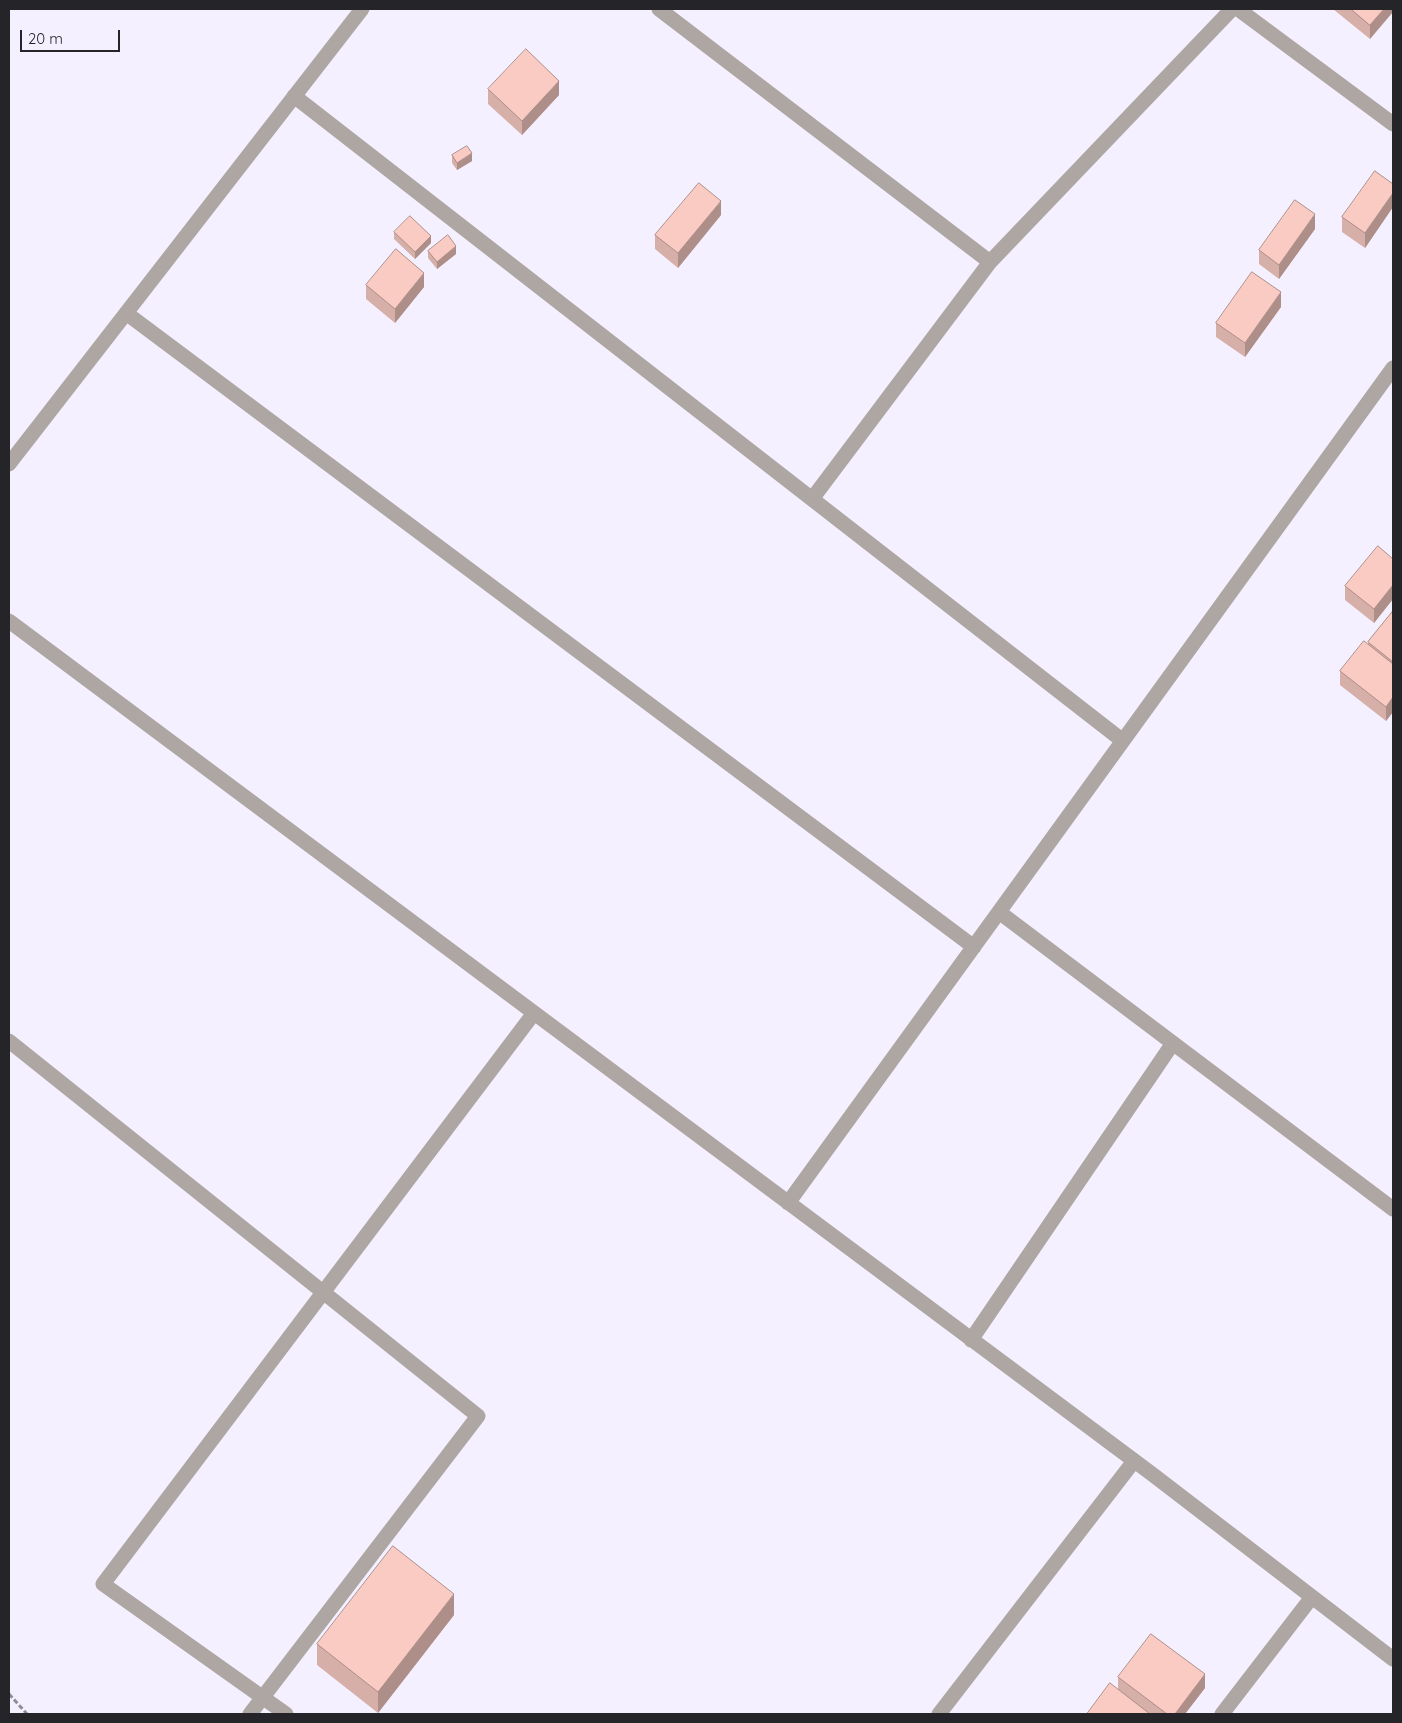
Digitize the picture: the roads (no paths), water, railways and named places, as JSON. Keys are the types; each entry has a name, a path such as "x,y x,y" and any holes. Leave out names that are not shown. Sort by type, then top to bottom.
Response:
{"street":[{"path":"9,464 362,9"},
{"path":"659,9 990,262"},
{"path":"812,499 990,262 1232,9"},
{"path":"1238,9 1393,124"},
{"path":"294,96 1123,741"},
{"path":"126,313 974,947"},
{"path":"788,1203 1393,368"},
{"path":"9,621 1134,1461 1393,1659"},
{"path":"999,912 1393,1209"},
{"path":"286,1714 103,1584 534,1012"},
{"path":"9,1041 478,1416 250,1714"},
{"path":"971,1340 1173,1043"},
{"path":"939,1714 1134,1461"},
{"path":"1222,1714 1312,1596"}]}
